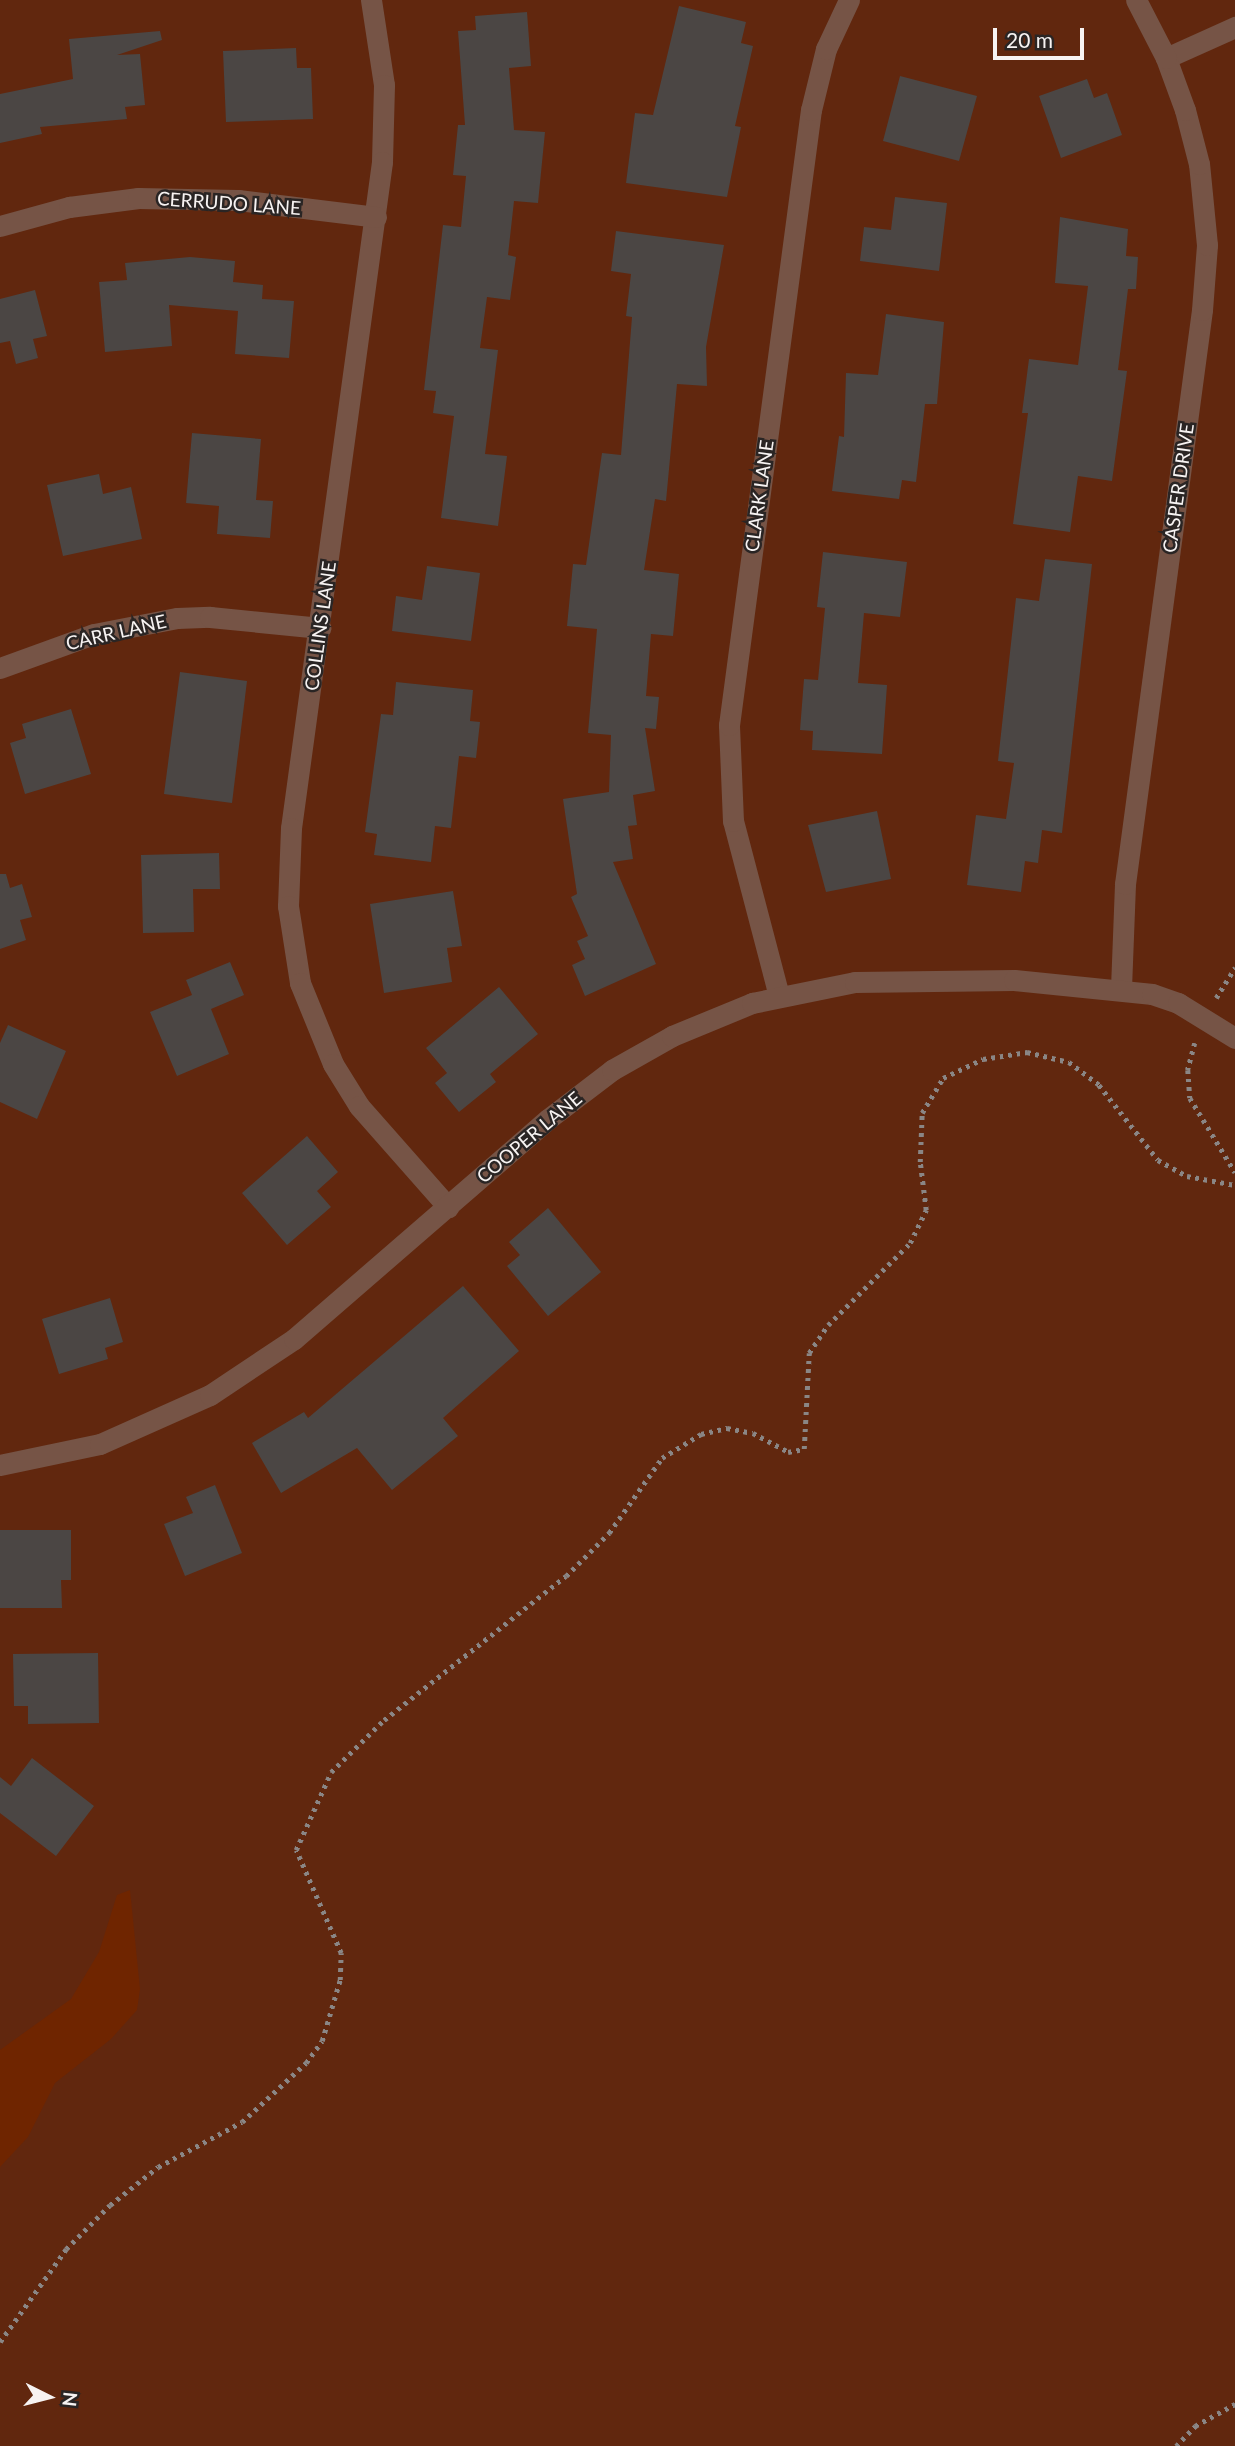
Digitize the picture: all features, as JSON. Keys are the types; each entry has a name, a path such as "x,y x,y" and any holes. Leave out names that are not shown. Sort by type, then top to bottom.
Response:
{"street":[{"name":"COLLINS LANE","path":"371,0 385,112 376,217 289,855 293,955 309,1010 345,1085 377,1129 448,1207"},
{"name":"CLARK LANE","path":"779,996 733,821 729,725 811,110 826,49 849,0"},
{"name":"CASPER DRIVE","path":"1121,988 1125,884 1206,275 1206,218 1199,163 1166,58 1136,0"},
{"path":"1166,58 1235,27"},
{"name":"CERRUDO LANE","path":"0,226 69,207 138,198 238,200 376,217"},
{"name":"CARR LANE","path":"0,668 94,634 177,618 210,617 320,628"},
{"name":"COOPER LANE","path":"0,1465 100,1444 210,1395 294,1339 548,1119 621,1065 699,1023 779,996 845,983 933,977 1121,988 1166,999 1204,1018 1235,1038"}],"path":[{"path":"1235,967 1204,1018 1188,1070 1190,1098 1235,1172"},
{"path":"0,2342 66,2249 110,2205 158,2166 242,2122 306,2063 322,2041 340,1980 341,1954 296,1850 331,1772 384,1720 566,1576 609,1533 662,1458 701,1434 727,1429 753,1433 788,1452 804,1449 809,1353 828,1325 909,1243 926,1210 920,1163 922,1113 943,1078 983,1059 1027,1052 1069,1062 1099,1085 1158,1160 1187,1176 1235,1185"},
{"path":"1176,2446 1195,2426 1235,2404"}],"shaded area":[{"path":"0,0 1235,0 1235,2446 0,2446"},
{"path":"130,1890 140,1989 137,2010 111,2039 55,2083 28,2137 0,2167 0,2050 71,1999 99,1952 117,1895"}],"building":[{"path":"679,6 746,22 741,43 753,46 735,126 741,127 727,197 626,183 635,113 653,115"},
{"path":"527,12 531,66 509,68 514,130 545,132 538,203 514,201 508,255 516,257 510,300 487,297 480,348 498,350 485,454 507,456 498,526 441,518 454,416 433,413 436,391 424,390 443,225 461,227 466,176 453,175 458,125 465,125 458,31 476,30 475,16"},
{"path":"160,31 162,40 117,55 140,54 145,105 125,107 127,119 40,127 42,134 0,143 0,94 73,79 69,39"},
{"path":"296,48 297,68 311,68 313,119 226,122 223,51"},
{"path":"900,76 977,96 959,161 883,141"},
{"path":"1087,79 1094,98 1107,93 1122,135 1061,158 1039,96"},
{"path":"895,197 947,203 939,271 860,261 864,227 891,230"},
{"path":"1060,217 1128,229 1126,256 1138,257 1136,289 1128,289 1118,370 1127,371 1112,481 1078,476 1070,532 1013,524 1028,413 1022,413 1029,359 1078,365 1088,286 1055,283"},
{"path":"616,231 724,245 706,347 707,386 677,384 666,501 655,499 644,570 679,574 673,636 651,634 646,696 659,697 656,729 645,728 655,791 633,795 637,825 628,826 633,859 613,862 656,964 585,996 572,965 585,959 577,941 588,936 571,897 577,894 563,799 609,792 611,735 588,733 597,629 567,626 573,564 586,565 602,453 621,455 632,317 626,316 631,274 611,271"},
{"path":"190,257 235,261 233,282 263,285 262,299 294,301 289,358 235,354 238,311 169,305 172,346 105,352 99,282 127,280 125,263"},
{"path":"35,290 47,336 33,339 38,358 16,364 10,341 0,343 0,299"},
{"path":"886,314 944,322 937,404 925,404 916,482 902,480 899,499 832,491 839,436 844,437 846,373 878,375"},
{"path":"192,433 261,439 256,500 273,501 270,538 217,534 219,506 186,503"},
{"path":"99,474 103,494 131,487 142,539 63,556 47,485"},
{"path":"823,552 907,562 900,617 864,613 858,683 887,685 882,754 812,750 813,731 800,730 804,679 818,680 825,608 817,607"},
{"path":"1045,559 1092,564 1062,833 1042,830 1038,863 1025,861 1021,892 967,885 976,815 1006,819 1014,763 998,761 1016,598 1039,601"},
{"path":"427,566 480,573 471,641 392,631 396,596 422,600"},
{"path":"180,672 247,681 232,803 164,794"},
{"path":"396,682 473,690 470,721 480,722 476,758 459,756 451,828 435,826 431,862 374,855 377,834 365,832 381,714 393,715"},
{"path":"71,709 91,774 25,794 10,743 26,738 22,724"},
{"path":"877,811 891,879 826,892 808,825"},
{"path":"219,853 220,889 193,889 194,932 143,933 141,855"},
{"path":"0,874 6,874 10,888 22,884 32,917 20,920 26,940 0,949"},
{"path":"453,891 462,946 447,948 452,982 384,993 370,904"},
{"path":"230,962 244,995 211,1009 229,1054 177,1076 150,1012 192,995 186,980"},
{"path":"499,987 538,1034 490,1074 496,1082 459,1112 435,1083 447,1073 426,1048"},
{"path":"8,1025 66,1051 37,1119 0,1102 0,1043"},
{"path":"307,1136 338,1172 317,1191 331,1207 287,1245 242,1193"},
{"path":"548,1208 601,1272 548,1316 507,1266 520,1255 509,1242"},
{"path":"463,1286 519,1351 443,1418 458,1436 392,1490 357,1448 281,1493 252,1443 304,1412 308,1418"},
{"path":"110,1298 123,1342 105,1348 108,1359 59,1374 42,1319"},
{"path":"215,1485 242,1553 185,1576 164,1524 193,1513 186,1497"},
{"path":"0,1530 71,1530 71,1580 61,1580 62,1608 0,1608"},
{"path":"98,1653 99,1723 28,1724 28,1706 14,1706 13,1654"},
{"path":"32,1758 94,1806 56,1856 0,1813 0,1777 11,1786"}]}
